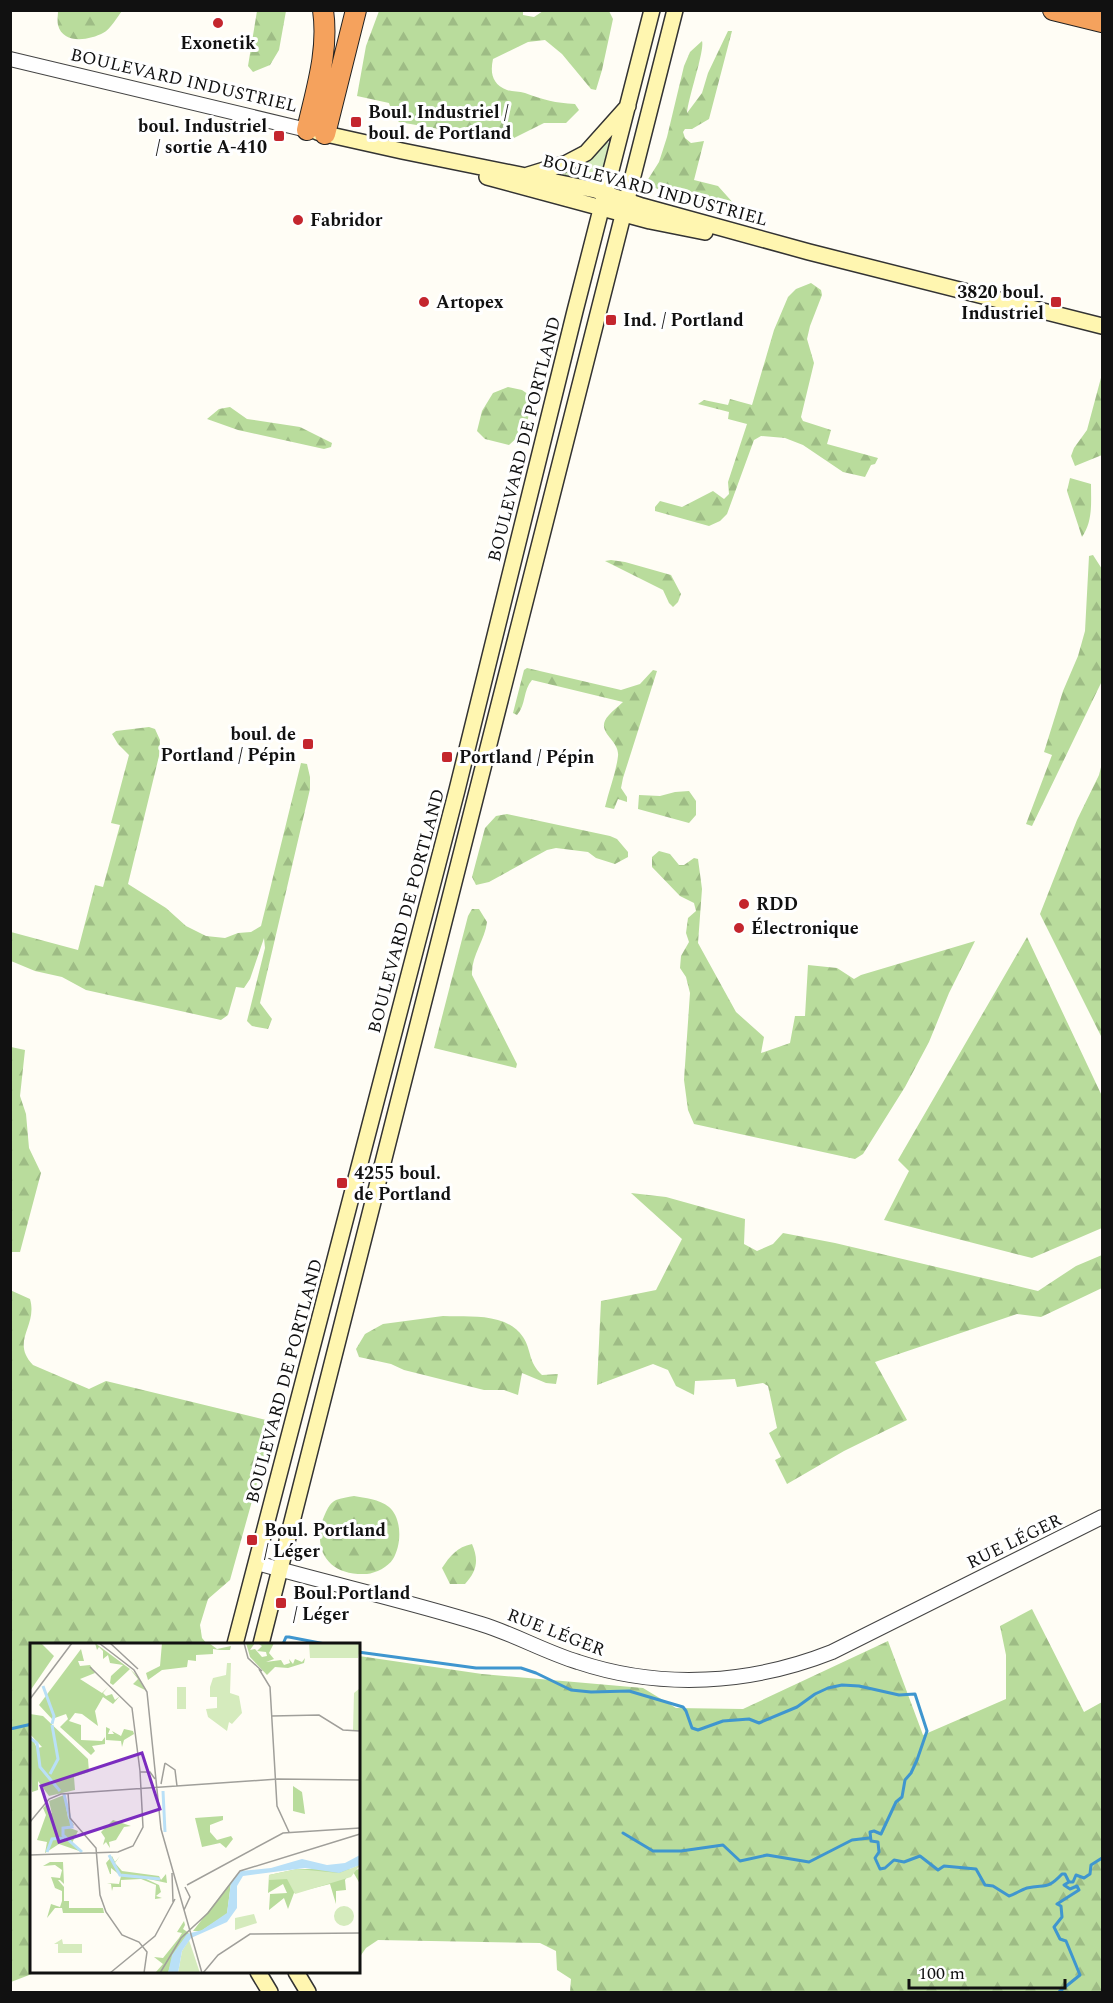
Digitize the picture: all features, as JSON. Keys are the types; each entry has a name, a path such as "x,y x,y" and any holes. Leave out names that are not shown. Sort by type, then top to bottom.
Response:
{"highway":[{"path":"316,132 324,55 324,10"},
{"path":"316,132 356,10"},
{"path":"1053,10 1102,22"}],"main road":[{"name":"BOULEVARD DE PORTLAND","path":"235,1643 460,779 652,10"},
{"name":"BOULEVARD DE PORTLAND","path":"261,1643 675,10"},
{"path":"527,175 582,156 595,145 630,104"},
{"name":"BOULEVARD INDUSTRIEL","path":"316,132 604,201"},
{"name":"BOULEVARD INDUSTRIEL","path":"383,147 527,175 625,208 1102,326"},
{"path":"259,1973 270,1992"},
{"path":"297,1973 308,1992"}],"street":[{"name":"BOULEVARD INDUSTRIEL","path":"10,59 316,132"},
{"name":"RUE LÉGER","path":"257,1563 480,1624 560,1656 615,1673 701,1680 772,1672 832,1652 1102,1517"}],"green space":[{"path":"58,10 122,11 103,33 91,38 78,39 65,36 61,31 58,23"},
{"path":"257,11 286,11 279,50 270,65 253,72 248,66"},
{"path":"379,11 523,11 523,15 534,17 543,11 609,11 613,19 596,90 591,89 562,54 545,40 528,42 493,59 493,78 502,88 550,101 575,104 579,110 566,123 544,123 512,139 491,138 399,122 393,115 389,103 357,96 366,46"},
{"path":"728,31 732,31 709,119 683,132 685,138 691,143 704,141 694,180 718,186 735,205 725,205 716,201 711,203 676,195 658,189 647,181 659,162 684,66 690,52 702,41 687,113 702,93 708,73"},
{"path":"605,141 611,144 602,183 564,177 562,172"},
{"path":"811,283 821,290 822,295 807,339 814,363 801,417 803,421 831,430 827,444 878,458 875,464 871,465 865,477 843,472 803,445 785,438 761,436 754,440 727,514 720,521 709,526 655,511 660,501 682,507 713,491 724,499 729,494 728,482 747,424 728,419 729,412 698,404 704,400 728,405 730,399 752,405 774,330 788,297 796,289"},
{"path":"1102,374 1102,455 1075,466 1071,456 1087,430"},
{"path":"508,387 522,390 532,397 526,424 509,445 485,439 477,431 482,411 493,393"},
{"path":"230,407 247,419 300,427 332,443 331,447 324,449 238,430 207,419 219,409"},
{"path":"1070,478 1091,484 1090,518 1082,537 1067,491"},
{"path":"1093,555 1102,569 1102,681 1032,826 1026,824 1052,755 1044,752 1085,631 1089,556"},
{"path":"611,560 671,575 681,594 678,602 673,607 663,590 605,561"},
{"path":"527,668 621,690 640,684 653,670 657,671 623,778 621,788 627,797 627,802 618,799 614,809 605,807 616,769 618,750 604,726 609,715 623,702 532,680 517,715 513,713 524,670"},
{"path":"149,727 155,729 160,740 159,756 128,884 166,908 186,926 206,936 225,938 238,933 251,932 261,926 301,763 307,764 310,789 260,1003 272,1019 268,1029 252,1026 247,1021 265,948 264,938 250,979 244,988 236,987 228,1015 221,1020 86,990 62,977 35,971 11,961 11,932 78,950 95,885 103,887 120,825 111,823 129,755 112,734 116,731"},
{"path":"1102,763 1102,1038 1040,914"},
{"path":"689,791 696,801 696,815 689,823 638,809 639,795 660,796"},
{"path":"507,814 610,836 617,839 628,852 628,857 615,864 596,858 588,852 556,848 547,850 489,882 476,885 472,877 485,828 496,816"},
{"path":"659,851 670,854 679,865 684,865 694,858 698,859 702,889 698,943 736,1012 764,1037 761,1053 790,1043 795,1016 805,1016 808,965 837,968 854,979 975,941 949,993 929,1042 905,1087 863,1154 855,1159 694,1124 688,1110 684,1080 690,993 686,977 680,968 681,956 689,942 686,933 688,918 696,911 694,903 680,896 652,867 652,857"},
{"path":"472,909 479,909 487,922 472,968 472,975 517,1064 516,1068 434,1048 468,916"},
{"path":"1027,937 1102,1096 1102,1228 1032,1258 884,1220 909,1171 898,1160"},
{"path":"11,1047 25,1050 20,1096 26,1114 29,1148 41,1173 20,1252 10,1252"},
{"path":"631,1193 666,1197 745,1219 744,1244 757,1251 773,1244 783,1233 1038,1291 1076,1266 1102,1255 1102,1288 1041,1317 1017,1314 875,1362 907,1420 844,1451 787,1484 775,1460 781,1457 769,1433 777,1428 768,1386 763,1383 737,1387 735,1379 695,1381 694,1395 676,1386 668,1370 653,1364 597,1385 601,1301 656,1290 682,1239"},
{"path":"10,1290 30,1299 31,1317 24,1348 33,1365 89,1389 106,1381 274,1422 230,1580 208,1599 200,1625 202,1638 206,1643 30,1643 30,1973 34,1973 11,1982"},
{"path":"443,1316 475,1316 507,1323 523,1337 534,1366 542,1375 558,1374 556,1384 546,1383 522,1373 518,1395 504,1390 484,1390 359,1357 356,1349 365,1334 383,1324"},
{"path":"354,1496 385,1504 393,1512 398,1524 398,1546 393,1559 385,1567 367,1574 354,1574 334,1566 327,1560 320,1542 323,1519 330,1505 336,1500"},
{"path":"472,1544 476,1555 476,1565 472,1575 465,1584 450,1584 442,1568 454,1553"},
{"path":"1032,1609 1084,1712 1102,1702 1102,1992 570,1992 571,1979 557,1970 556,1951 540,1943 378,1940 366,1948 360,1957 360,1656 482,1674 643,1688 676,1708 743,1709 888,1641 923,1735 1006,1699 1006,1655 1000,1626"}],"waterway":[{"path":"283,1643 286,1637 320,1643"},
{"path":"360,1652 476,1668 521,1668 571,1690 629,1691 683,1707 692,1728 698,1730 723,1721 749,1719 759,1723 797,1707 828,1688 842,1685 859,1686 899,1695 915,1694 927,1731 917,1760 905,1780 902,1797 896,1802 881,1834 870,1832 871,1841 878,1842 879,1852 875,1858 880,1869 885,1868 894,1860 904,1862 920,1856 938,1870 944,1866 976,1869 985,1885 993,1886 1009,1896 1027,1888 1046,1886 1062,1874 1065,1874 1069,1882 1073,1882 1076,1875 1084,1878 1090,1874 1091,1865 1102,1858"},
{"path":"10,1729 30,1724"},
{"path":"623,1833 653,1851 681,1851 723,1845 740,1861 767,1855 809,1862 852,1840 869,1838"},
{"path":"1059,1992 1080,1975 1066,1941 1060,1939 1054,1927 1062,1917 1061,1906 1057,1904 1079,1890 1077,1886 1070,1889 1064,1885 1069,1882"}],"place":[{"name":"Exonetik","path":"218,23"},
{"name":"Boul. Industriel / boul. de Portland","path":"356,122"},
{"name":"boul. Industriel / sortie A-410","path":"279,136"},
{"name":"Fabridor","path":"298,220"},
{"name":"Artopex","path":"424,302"},
{"name":"3820 boul. Industriel","path":"1056,302"},
{"name":"Ind. / Portland","path":"611,320"},
{"name":"boul. de Portland / Pépin","path":"308,744"},
{"name":"Portland / Pépin","path":"447,757"},
{"name":"RDD","path":"744,904"},
{"name":"Électronique","path":"739,928"},
{"name":"4255 boul. de Portland","path":"342,1183"},
{"name":"Boul. Portland / Léger","path":"252,1540"},
{"name":"Boul.Portland / Léger","path":"281,1603"}]}
